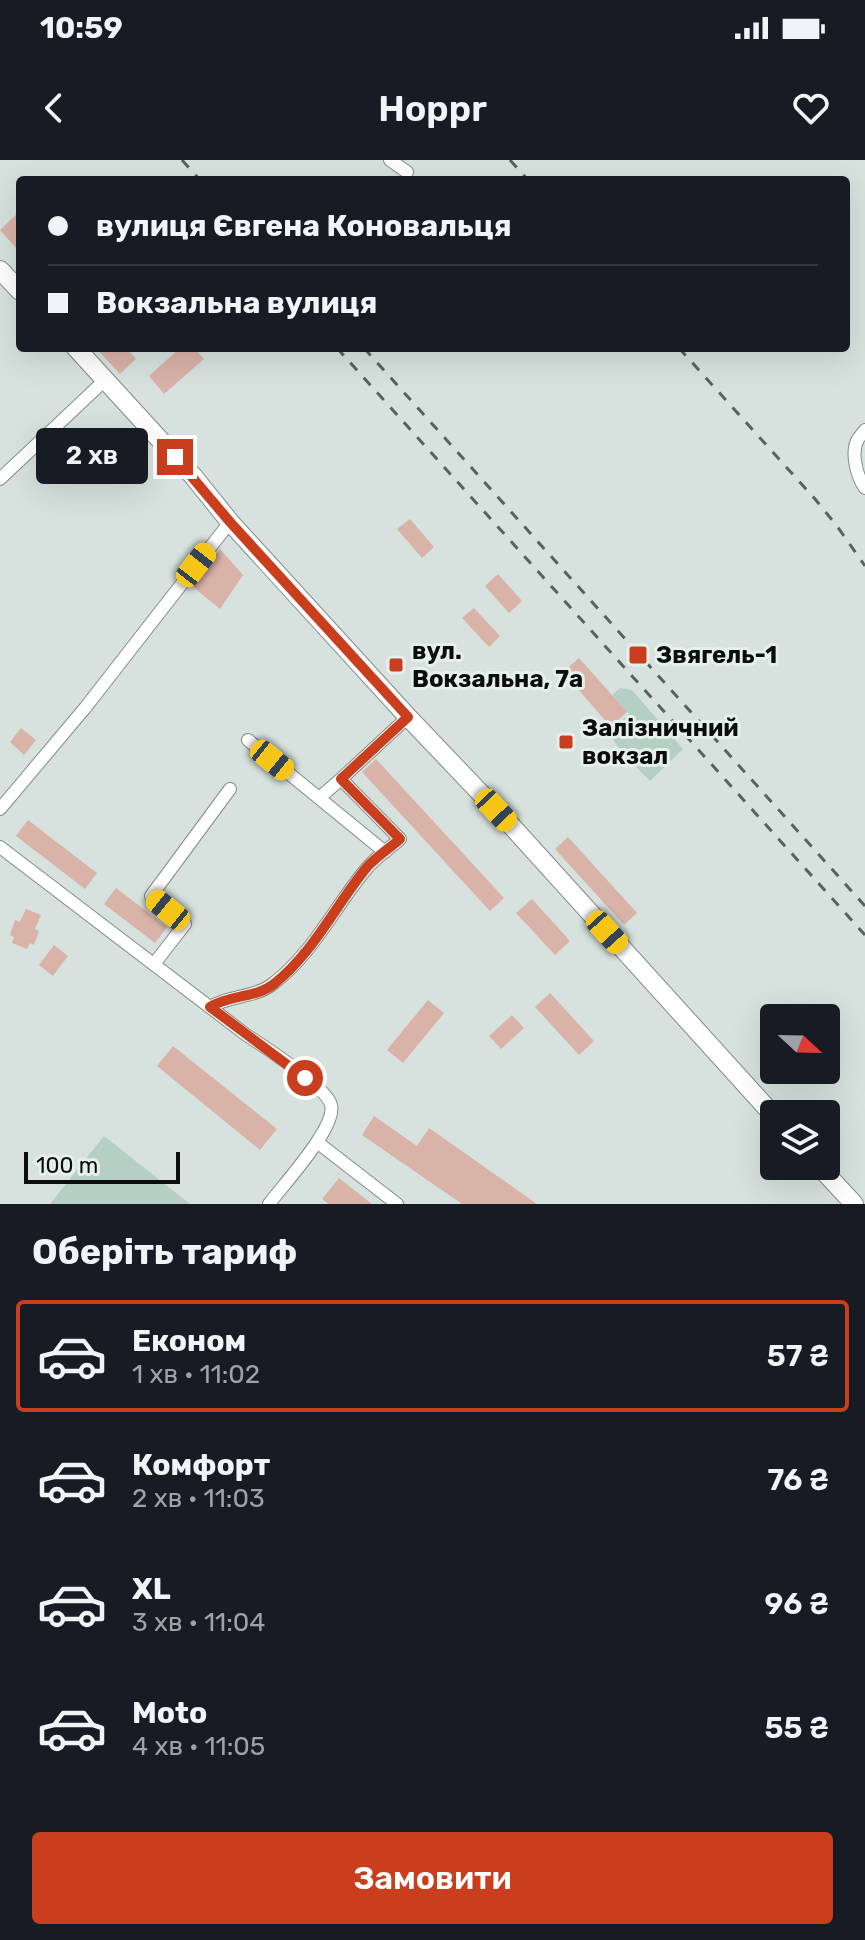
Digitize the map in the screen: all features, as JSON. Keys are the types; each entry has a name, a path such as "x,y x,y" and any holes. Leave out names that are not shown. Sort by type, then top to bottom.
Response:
{"street":[{"path":"390,160 407,172"},
{"path":"0,270 16,287"},
{"path":"80,352 193,476 230,522 760,1101"},
{"path":"0,479 105,380"},
{"path":"865,430 855,444 860,481 865,488"},
{"path":"0,809 85,708 230,522"},
{"path":"319,798 408,717"},
{"path":"248,740 385,852"},
{"path":"210,1007 272,985 315,943 369,866 400,839 341,779"},
{"path":"154,964 185,924 151,896 230,789"},
{"path":"0,847 326,1095 332,1116 325,1131 269,1204"},
{"path":"317,1142 397,1204"},
{"path":"832,1180 854,1204"}],"green space":[{"path":"620,688 632,690 683,749 650,781 608,733 629,714 612,695"},
{"path":"104,1136 190,1204 50,1204"}],"building":[{"path":"16,215 16,248 0,230"},
{"path":"100,352 130,352 136,359 120,374"},
{"path":"176,352 198,352 204,359 164,394 149,376"},
{"path":"410,519 434,547 422,558 397,529"},
{"path":"220,549 243,575 220,609 192,586"},
{"path":"498,574 522,601 509,613 485,586"},
{"path":"474,608 500,636 489,647 462,618"},
{"path":"579,658 627,712 611,727 563,672"},
{"path":"21,728 36,740 24,755 10,742"},
{"path":"376,759 504,898 490,911 362,772"},
{"path":"28,820 97,873 85,889 16,836"},
{"path":"568,837 637,913 624,925 555,849"},
{"path":"116,888 167,927 155,943 104,904"},
{"path":"532,899 570,941 555,955 516,913"},
{"path":"26,909 41,915 35,929 39,931 34,945 30,943 27,949 12,943 14,937 10,935 15,920 20,922"},
{"path":"54,945 68,956 53,976 39,965"},
{"path":"550,993 594,1041 579,1055 535,1007"},
{"path":"428,1000 444,1013 403,1063 387,1050"},
{"path":"512,1015 524,1028 501,1049 489,1036"},
{"path":"173,1046 277,1129 260,1150 157,1066"},
{"path":"374,1116 417,1146 429,1128 537,1204 462,1204 362,1135"},
{"path":"339,1178 372,1204 329,1204 322,1199"}],"railway":[{"path":"182,160 196,176"},
{"path":"510,160 524,176"},
{"path":"341,352 865,935"},
{"path":"368,352 865,906"},
{"path":"683,352 815,499 865,566"}],"place":[{"name":"Звягель-1","path":"638,655"},
{"name":"вул. Вокзальна, 7а","path":"396,665"},
{"name":"Залізничний вокзал","path":"566,742"}],"route":[{"path":"175,457 230,522 408,717 341,779 400,839 369,866 315,943 272,985 210,1007 305,1078"}]}
